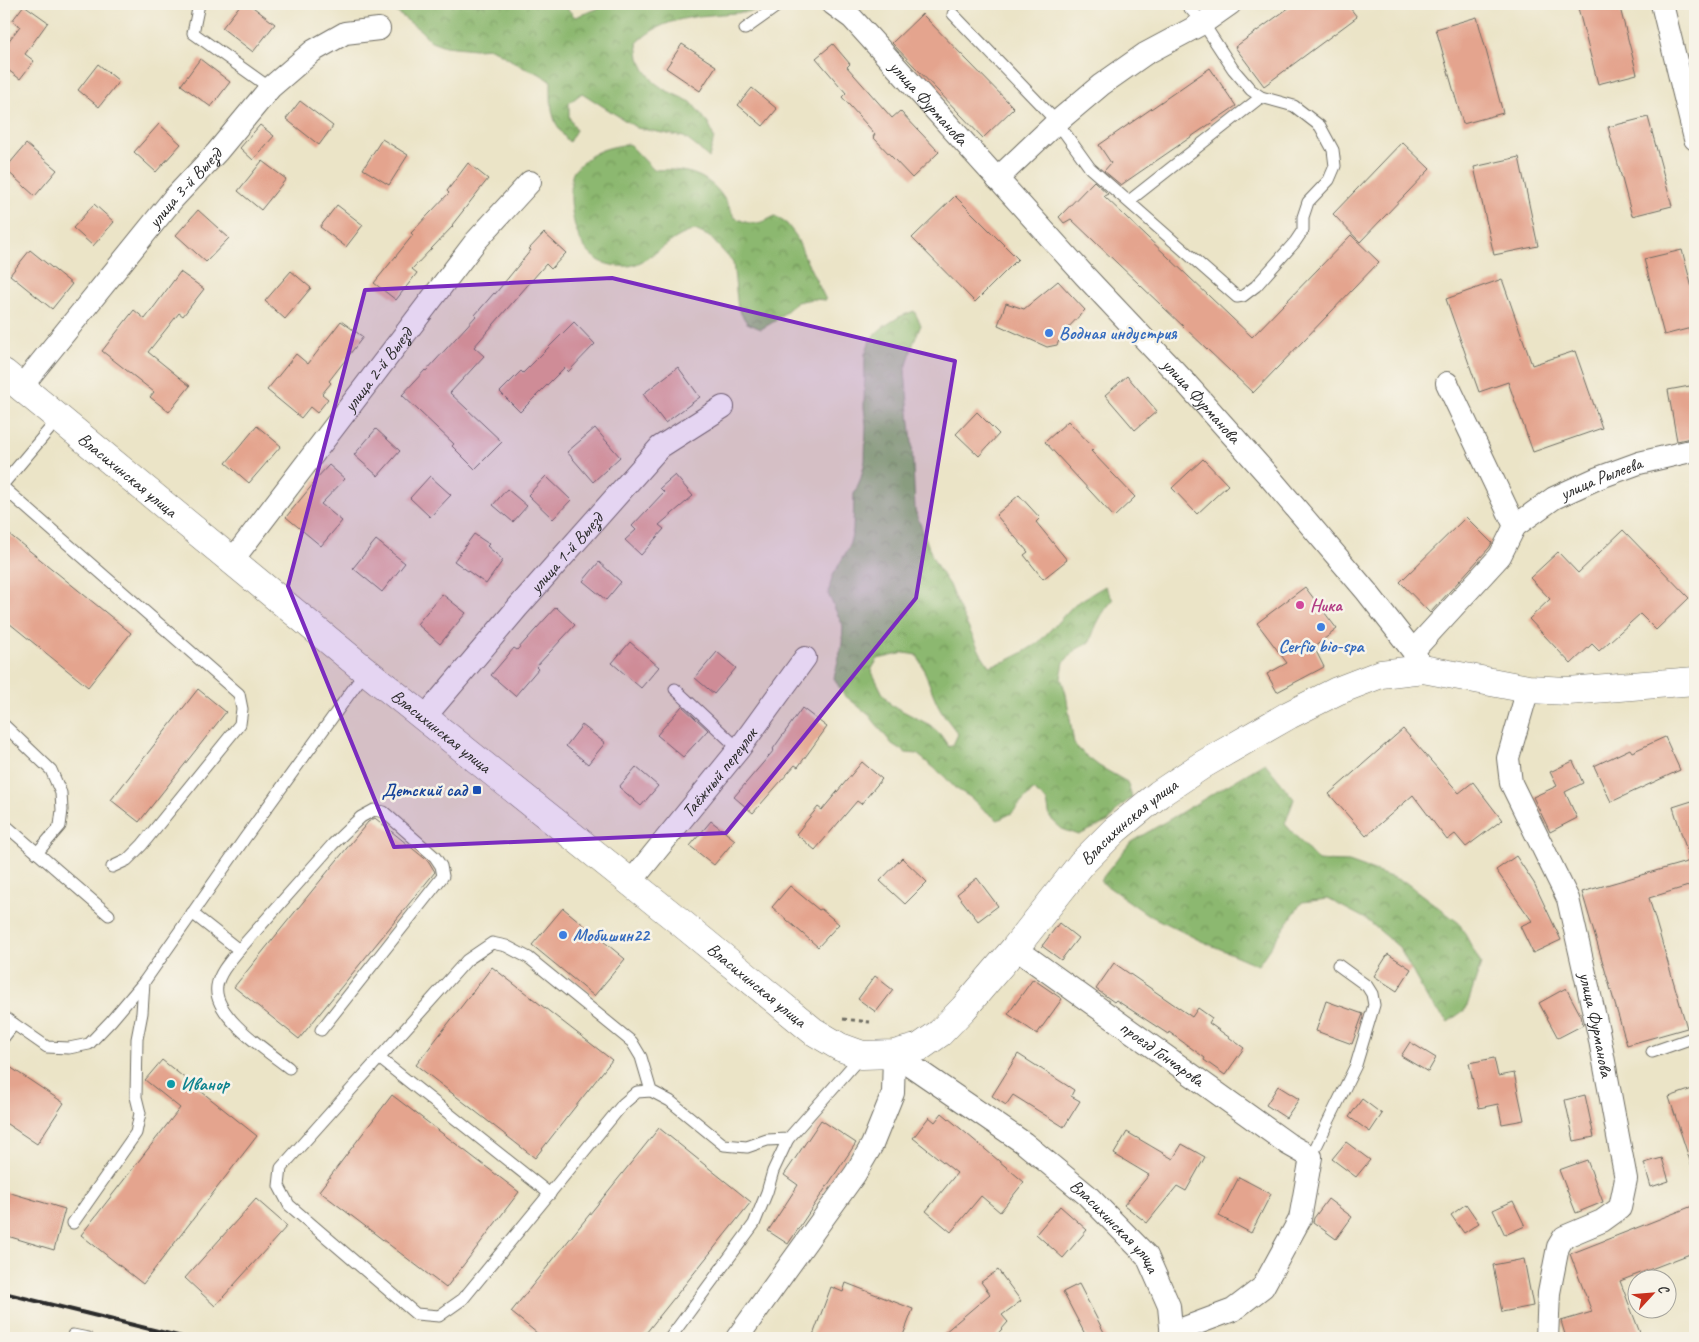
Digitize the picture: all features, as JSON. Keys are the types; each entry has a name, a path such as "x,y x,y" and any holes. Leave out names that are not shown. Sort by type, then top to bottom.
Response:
{"street":[{"name":"улица Фурманова","path":"832,4 857,11 997,179 1084,276 1184,381 1266,472 1367,592 1418,660"},
{"path":"997,179 1057,122 1101,85 1145,54 1203,23 1230,4"},
{"path":"1662,4 1695,139"},
{"name":"улица 3-й Выезд","path":"12,380 217,152 270,88 313,51 337,37 345,33 379,29"},
{"name":"улица 2-й Выезд","path":"232,562 470,248 530,182"},
{"name":"Власихинская улица","path":"12,380 232,562 813,1032 840,1047 862,1055 894,1054 920,1047 940,1033 1015,948 1082,863 1115,830 1159,794 1204,764 1289,714 1337,691 1418,660"},
{"path":"1447,383 1515,526 1500,556 1418,660 1528,689 1568,691 1695,681"},
{"name":"улица 1-й Выезд","path":"424,718 518,607 660,447 723,407"},
{"name":"улица Рылеева","path":"1515,526 1554,498 1598,478 1639,463 1695,450"},
{"name":"Таёжный переулок","path":"630,883 739,749 805,658"},
{"name":"улица Фурманова","path":"1528,689 1508,758 1510,782 1568,899 1599,1035 1626,1180 1620,1208 1602,1221 1564,1237 1558,1247 1549,1293 1547,1338"},
{"name":"проезд Гончарова","path":"1015,948 1288,1144 1311,1157"},
{"path":"737,1338 855,1174 872,1146 893,1093 894,1054"},
{"name":"Власихинская улица","path":"894,1054 1024,1143 1087,1195 1101,1209 1147,1256 1169,1306 1171,1336"},
{"path":"1171,1336 1233,1310 1264,1287 1300,1219 1311,1157"}],"lane":[{"path":"200,4 193,33 270,88"},
{"path":"745,29 780,4"},
{"path":"953,14 1057,122 1090,168 1238,297 1243,296 1256,286 1296,242 1302,230 1303,217 1308,202 1328,180 1335,166 1334,150 1320,126 1294,106 1262,97 1251,90 1233,69 1203,23 1186,4"},
{"path":"1129,201 1262,97"},
{"path":"4,484 58,419"},
{"path":"4,488 239,694 242,709 240,724 142,845 127,860 112,868"},
{"path":"4,1017 47,1047 69,1048 89,1044 144,982 366,671"},
{"path":"675,689 739,749"},
{"path":"4,725 51,770 61,792 62,810 60,826 38,853"},
{"path":"289,1068 248,1036 228,1017 218,999 217,986 225,967 333,844 361,818 374,810 384,812 435,857 441,866 443,876 321,1030"},
{"path":"4,824 109,915"},
{"path":"192,913 239,950"},
{"path":"651,1091 641,1057 632,1042 528,958 506,946 492,943 467,960 281,1168 279,1186 289,1206 416,1314 439,1316 463,1299 623,1104 637,1092 651,1091 670,1100 724,1145 747,1147 767,1140 788,1139"},
{"path":"1311,1157 1356,1065 1374,1005 1372,994 1367,986 1338,965"},
{"path":"73,1223 136,1133 140,1113 136,1097 137,1039 142,1013 144,982"},
{"path":"4,1037 14,1024"},
{"path":"1652,1052 1695,1038"},
{"path":"670,1338 754,1224 773,1171 788,1139 862,1055"},
{"path":"380,1058 550,1194"},
{"path":"74,1335 88,1338"}],"highlighted area":[{"path":"612,278 955,361 916,598 726,833 394,847 288,586 365,290"}],"green space":[{"path":"389,4 563,4 575,17 611,4 768,4 761,9 752,11 695,17 670,22 647,34 637,43 639,58 654,82 665,90 691,102 709,124 714,138 709,158 684,137 637,128 582,93 569,103 569,117 576,130 569,142 555,121 551,99 551,81 538,73 524,68 491,48 475,49 445,46 431,41"},
{"path":"629,144 654,170 681,171 703,178 712,184 720,193 734,217 745,222 759,223 775,216 787,224 796,236 826,300 812,299 797,302 775,321 761,329 747,323 738,309 733,262 710,237 695,230 678,237 634,265 614,265 602,262 592,256 584,247 579,237 572,213 571,183 573,173 591,155 609,148"},
{"path":"914,311 921,325 905,372 912,443 915,510 932,556 949,585 980,652 989,666 1006,661 1038,643 1075,604 1105,586 1113,600 1099,620 1090,642 1075,650 1064,662 1061,678 1066,694 1074,744 1099,766 1127,782 1132,797 1119,808 1109,821 1079,835 1062,829 1050,818 1047,801 1033,790 1012,813 998,820 970,797 955,788 944,776 917,754 906,753 892,744 869,715 843,694 834,678 842,644 843,626 828,594 832,577 849,547 853,530 854,494 861,478 865,461 865,354 871,338 883,327 899,317","holes":["904,653 917,655 938,705 958,734 953,745 949,747 940,734 930,725 891,705 871,670 878,659"]},
{"path":"1265,763 1294,799 1285,824 1318,861 1349,862 1405,882 1459,923 1481,964 1466,1009 1448,1022 1428,1000 1399,947 1366,919 1328,899 1302,902 1258,965 1199,940 1147,914 1100,881 1131,842"}],"building":[{"path":"241,4 249,4 275,24 253,52 222,28"},
{"path":"1294,4 1347,4 1357,17 1264,86 1235,47"},
{"path":"1577,4 1619,4 1637,74 1598,84"},
{"path":"24,5 48,22 25,54 34,61 20,79 4,67 4,47 20,26 12,21"},
{"path":"922,14 1014,108 983,138 892,43"},
{"path":"1477,17 1503,113 1463,124 1436,29"},
{"path":"682,44 716,66 700,91 666,68"},
{"path":"833,44 850,64 847,67 892,118 900,111 939,152 912,178 873,137 875,134 842,97 846,93 816,58"},
{"path":"200,59 230,82 211,107 181,85"},
{"path":"98,64 119,81 99,107 78,90"},
{"path":"1210,68 1236,106 1121,185 1104,171 1111,163 1099,145"},
{"path":"752,88 777,109 763,126 738,105"},
{"path":"300,101 333,126 319,145 286,119"},
{"path":"1648,117 1672,206 1632,216 1608,127"},
{"path":"159,124 181,144 156,172 134,152"},
{"path":"260,125 274,136 253,160 240,148"},
{"path":"382,139 408,155 389,185 363,169"},
{"path":"1402,142 1430,169 1360,242 1333,214"},
{"path":"26,144 57,170 35,196 5,169"},
{"path":"1519,157 1538,246 1494,255 1474,167"},
{"path":"262,161 286,179 261,210 238,191"},
{"path":"468,163 488,179 453,226 412,269 417,273 396,300 374,283 413,235 411,233 449,193 447,191"},
{"path":"1094,181 1108,194 1104,196 1252,337 1351,235 1379,262 1253,393 1071,219 1064,223 1059,217"},
{"path":"955,196 1018,259 975,302 912,238"},
{"path":"94,204 114,222 93,246 73,228"},
{"path":"337,205 363,225 346,247 320,227"},
{"path":"198,210 229,238 206,262 176,235"},
{"path":"544,233 566,253 551,269 546,264 474,347 484,356 450,393 502,442 475,469 452,446 454,444 402,395 476,316"},
{"path":"30,250 72,284 52,309 10,275"},
{"path":"1682,250 1695,299 1695,327 1664,335 1644,259"},
{"path":"291,271 311,288 285,319 265,301"},
{"path":"180,272 204,289 183,316 179,313 148,352 190,386 169,412 150,397 154,392 102,351 134,310 145,319"},
{"path":"1502,279 1532,365 1575,351 1602,428 1533,452 1508,382 1479,392 1446,299"},
{"path":"1058,281 1085,310 1062,334 1057,345 1047,347 998,325 1006,303 1024,309"},
{"path":"341,321 363,337 329,381 331,383 322,394 328,399 317,413 310,407 301,418 267,390 296,354 308,364"},
{"path":"574,322 595,344 568,372 564,368 520,412 500,392 521,371 523,373"},
{"path":"678,367 700,397 665,423 643,394"},
{"path":"1127,376 1157,411 1135,430 1105,395"},
{"path":"1695,385 1695,437 1677,441 1668,390"},
{"path":"977,412 999,434 979,456 956,434"},
{"path":"1068,421 1094,448 1091,451 1135,497 1114,517 1045,442"},
{"path":"257,426 281,446 249,483 226,463"},
{"path":"595,428 620,457 593,482 567,452"},
{"path":"376,429 400,451 378,476 354,455"},
{"path":"1203,459 1228,485 1197,514 1172,488"},
{"path":"329,465 345,479 321,504 342,521 321,546 286,517"},
{"path":"675,475 693,496 659,525 664,529 641,555 625,540 636,530 632,526 664,492 660,488"},
{"path":"430,476 451,495 430,517 410,498"},
{"path":"546,476 571,500 553,519 528,495"},
{"path":"507,489 527,506 513,522 493,505"},
{"path":"1019,495 1040,518 1036,522 1067,560 1043,579 1024,555 1028,552 996,515"},
{"path":"1466,517 1492,543 1430,613 1400,582"},
{"path":"4,530 131,633 88,687 4,619"},
{"path":"1623,530 1689,598 1656,630 1640,614 1599,651 1592,644 1571,664 1529,619 1550,599 1530,578 1558,552 1578,573"},
{"path":"474,534 489,544 487,546 503,560 486,584 454,561"},
{"path":"376,540 405,563 382,592 353,568"},
{"path":"599,562 621,582 606,600 583,581"},
{"name":"Ника","path":"1305,587 1337,629 1314,647 1324,667 1277,692 1267,674 1287,663 1257,623"},
{"path":"442,594 466,613 440,644 417,624"},
{"path":"556,607 575,625 536,667 538,669 515,696 491,675 514,648 517,650"},
{"path":"630,642 659,667 641,688 612,663"},
{"path":"717,652 736,668 714,694 695,678"},
{"path":"198,689 226,712 139,822 111,800"},
{"path":"682,706 708,730 683,757 657,735"},
{"path":"802,708 827,727 798,767 795,765 753,813 734,797 774,750"},
{"path":"582,725 605,743 588,764 566,746"},
{"path":"1403,729 1459,793 1473,782 1502,820 1466,847 1455,834 1447,840 1413,795 1366,836 1329,794"},
{"path":"1665,737 1680,770 1611,802 1594,766 1630,749 1632,752"},
{"path":"1573,761 1583,783 1565,792 1577,818 1550,832 1533,797 1557,786 1550,772"},
{"path":"862,762 882,779 861,804 857,801 815,850 796,834 818,807 822,810"},
{"path":"636,767 658,786 641,806 619,787"},
{"path":"1695,800 1695,884 1649,898 1687,1028 1627,1045 1582,892 1690,861 1673,807"},
{"path":"375,818 429,862 435,872 299,1039 234,987 368,822"},
{"path":"711,821 735,840 714,865 690,846"},
{"path":"1516,856 1534,883 1561,940 1533,953 1520,926 1532,921 1496,870"},
{"path":"902,858 927,882 905,904 880,881"},
{"path":"977,878 998,906 978,921 957,894"},
{"path":"790,886 839,924 818,947 772,907"},
{"path":"563,908 625,959 594,996 532,945"},
{"path":"1059,923 1078,938 1061,960 1042,946"},
{"path":"1388,954 1411,969 1397,991 1374,976"},
{"path":"1114,963 1192,1017 1198,1008 1212,1018 1209,1023 1244,1048 1225,1075 1169,1032 1168,1034 1096,989"},
{"path":"492,967 612,1060 535,1158 416,1065"},
{"path":"875,976 893,990 876,1012 858,999"},
{"path":"1033,979 1062,999 1037,1034 1008,1014"},
{"path":"1566,988 1581,1016 1583,1025 1558,1038 1539,1003"},
{"path":"1326,1001 1363,1014 1352,1044 1316,1031"},
{"path":"1410,1042 1436,1058 1428,1072 1401,1056"},
{"path":"1018,1054 1074,1090 1071,1096 1080,1101 1064,1127 1013,1095 1006,1105 992,1096"},
{"path":"1494,1058 1498,1076 1514,1073 1524,1120 1502,1124 1498,1104 1479,1108 1469,1063"},
{"path":"162,1060 257,1136 143,1284 81,1235 180,1108 145,1080"},
{"path":"4,1063 64,1103 37,1144 4,1122"},
{"path":"1278,1086 1299,1099 1286,1118 1266,1105"},
{"path":"1695,1088 1695,1166 1692,1167 1669,1097"},
{"path":"392,1095 519,1192 446,1288 319,1191"},
{"path":"1585,1095 1594,1137 1574,1141 1565,1100"},
{"path":"1362,1099 1382,1114 1370,1132 1349,1117"},
{"path":"942,1113 1024,1182 1000,1212 981,1196 951,1232 926,1211 957,1173 913,1138 929,1117 935,1122"},
{"path":"821,1120 856,1143 788,1244 768,1231 798,1185 784,1175"},
{"path":"659,1128 751,1202 642,1338 543,1338 511,1312"},
{"path":"1127,1132 1173,1159 1182,1144 1205,1157 1186,1191 1177,1186 1147,1223 1124,1205 1149,1175 1114,1154"},
{"path":"1346,1142 1370,1160 1356,1177 1332,1159"},
{"path":"1662,1158 1669,1181 1651,1187 1644,1163"},
{"path":"1587,1160 1603,1202 1576,1213 1559,1170"},
{"path":"1239,1177 1271,1194 1251,1233 1219,1216"},
{"path":"4,1191 65,1209 54,1250 4,1235"},
{"path":"256,1199 287,1226 215,1306 185,1278"},
{"path":"1328,1199 1352,1217 1336,1239 1313,1222"},
{"path":"1513,1201 1525,1226 1505,1235 1493,1210"},
{"path":"1466,1204 1479,1223 1464,1233 1451,1215"},
{"path":"1695,1205 1695,1252 1648,1270 1626,1270 1626,1279 1620,1281 1626,1297 1626,1320 1635,1320 1642,1338 1566,1338 1561,1321 1592,1312 1570,1254"},
{"path":"1060,1206 1087,1230 1063,1258 1036,1234"},
{"path":"1524,1259 1533,1306 1502,1312 1493,1265"},
{"path":"998,1270 1021,1301 1002,1315 1008,1322 994,1338 938,1338 990,1294 981,1282"},
{"path":"846,1283 913,1309 902,1338 812,1338 831,1287 843,1292"},
{"path":"1079,1284 1107,1338 1087,1338 1063,1292"}],"railway":[{"path":"4,1293 186,1338"}],"place":[{"name":"Водная индустрия","path":"1049,333"},
{"name":"Ника","path":"1300,605"},
{"name":"Cerfio bio-spa","path":"1321,627"},
{"name":"Детский сад","path":"477,790"},
{"name":"Мобишин22","path":"563,935"},
{"name":"Иванор","path":"171,1084"}]}
